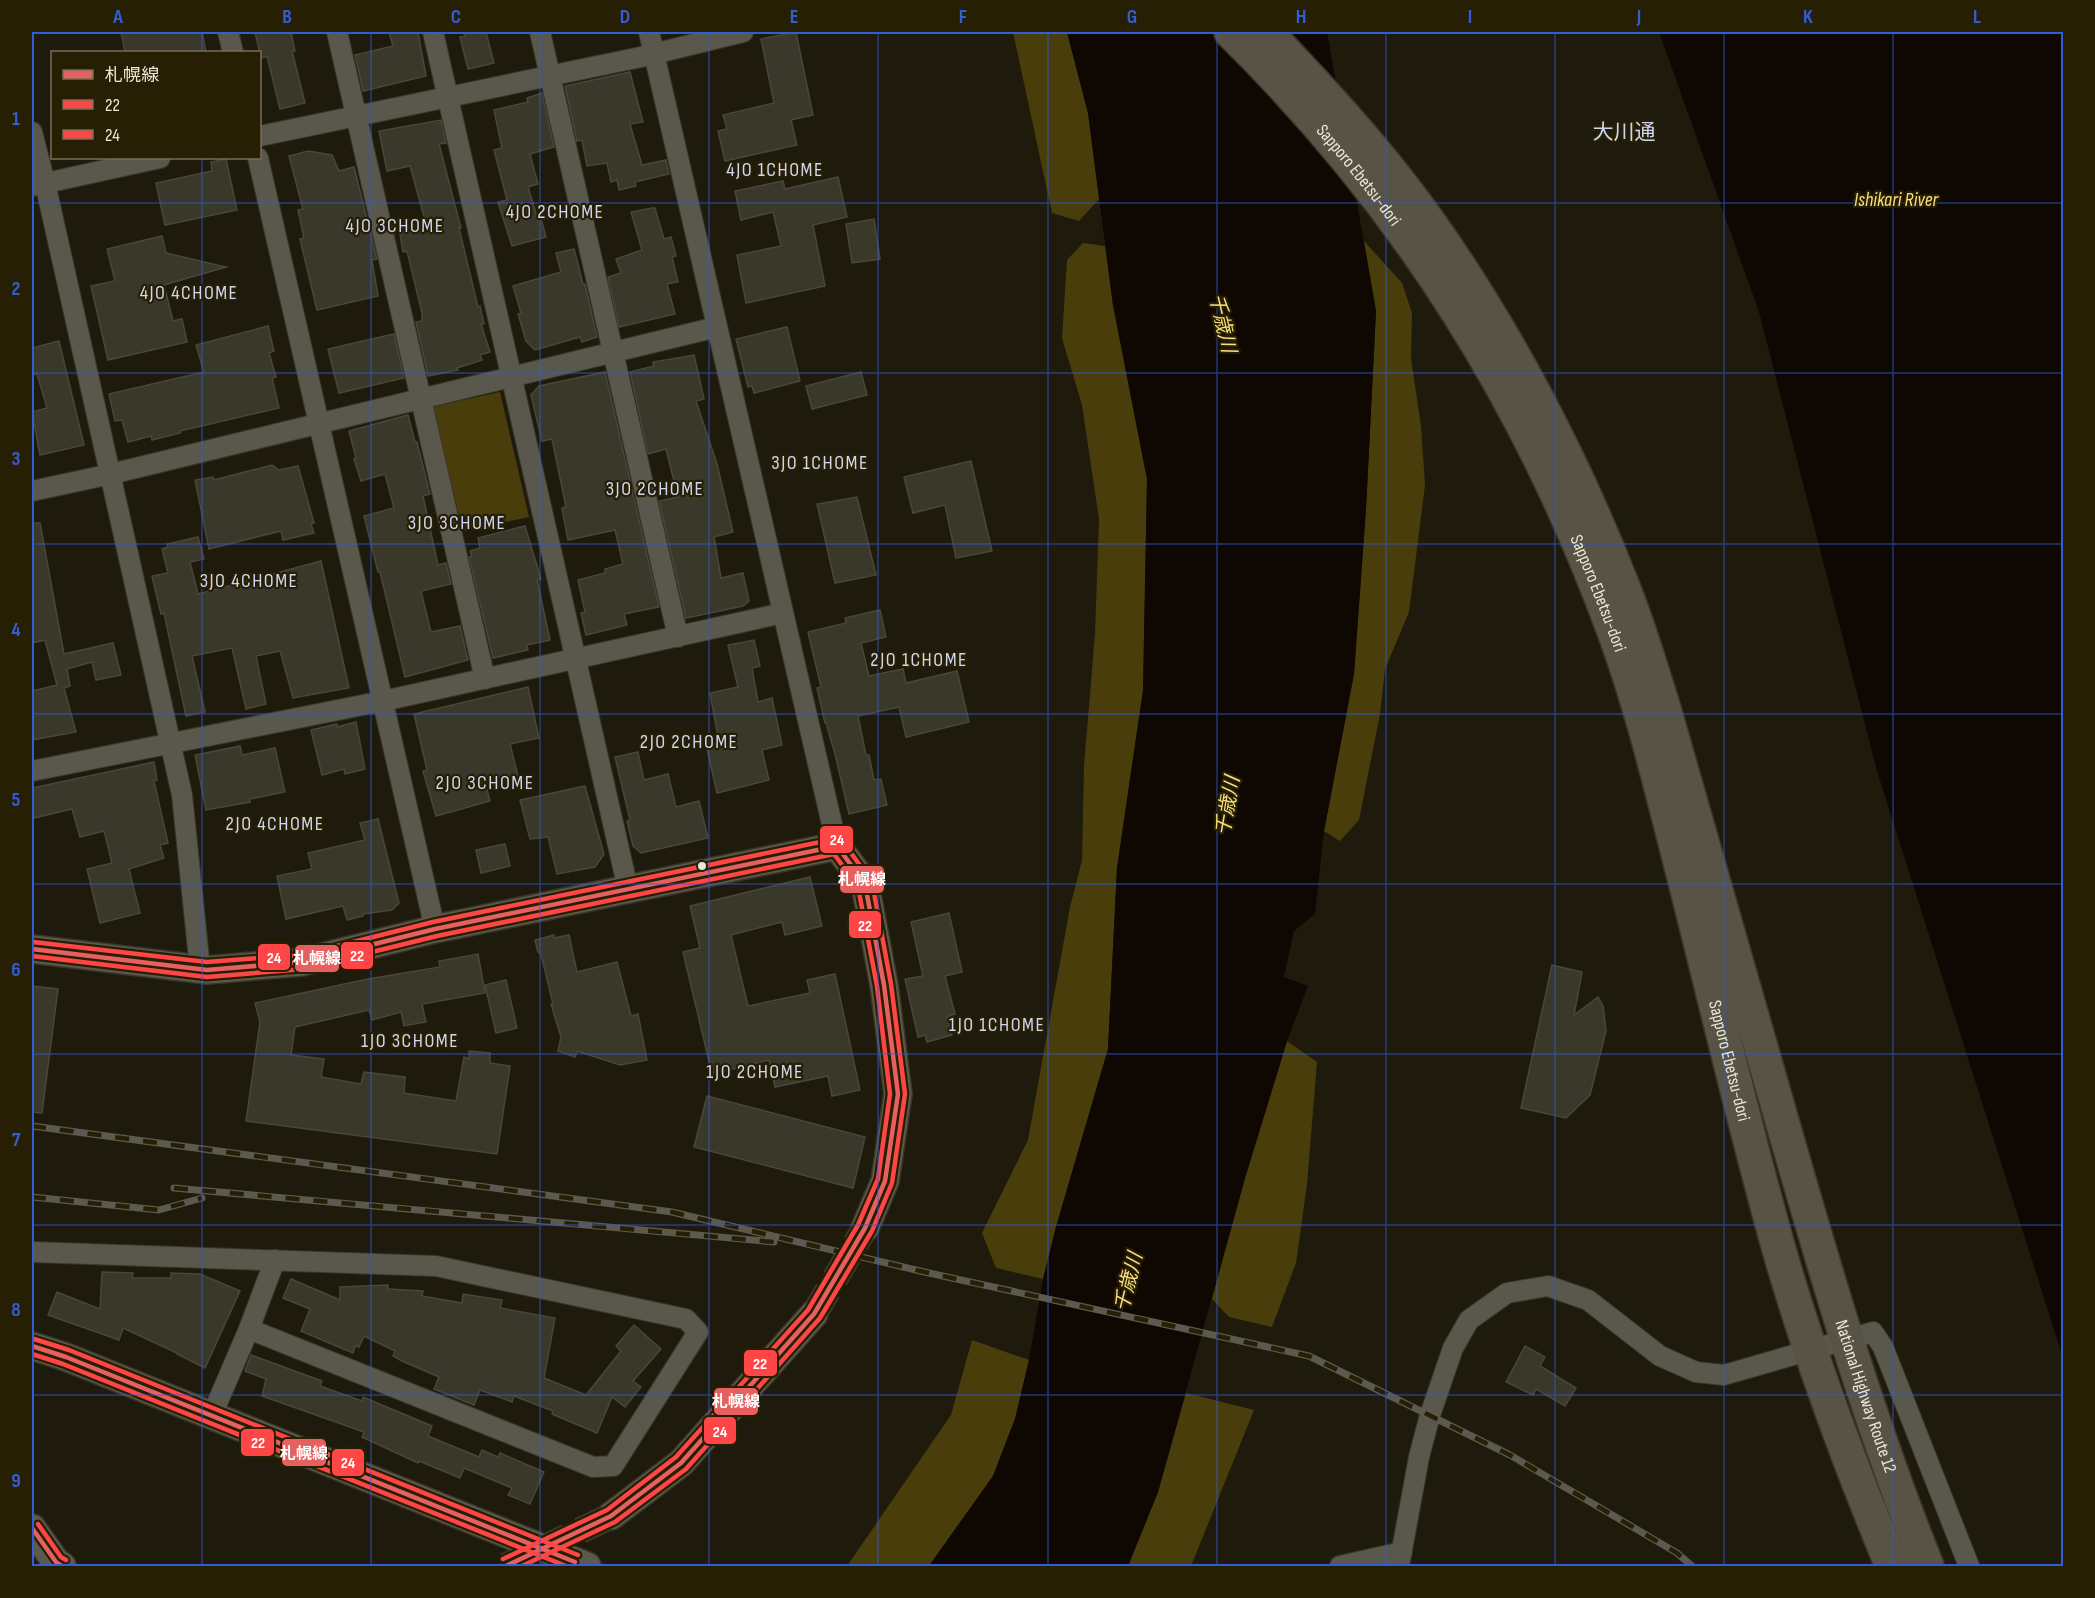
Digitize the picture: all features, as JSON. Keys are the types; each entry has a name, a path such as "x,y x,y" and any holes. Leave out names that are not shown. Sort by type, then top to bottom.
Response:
{"highway":[{"name":"Sapporo Ebetsu-dori","path":"1231,32 1328,133 1414,244 1498,377 1533,441 1563,507 1641,634 1812,1226"},
{"name":"Sapporo Ebetsu-dori","path":"1266,32 1364,138 1427,219 1474,289 1515,358 1584,495 1779,1247"},
{"name":"National Highway Route 12","path":"1812,1226 1878,1437 1927,1566"},
{"name":"National Highway Route 12","path":"1779,1247 1848,1457 1892,1566"}],"street":[{"path":"228,32 233,51"},
{"path":"337,32 485,679"},
{"path":"433,32 628,889"},
{"path":"540,32 678,637"},
{"path":"649,32 837,846 865,884 884,985 898,1094 885,1181 865,1228"},
{"path":"261,136 654,54 743,32"},
{"path":"32,132 38,185 111,474 182,795 200,969"},
{"path":"38,185 155,159"},
{"path":"258,159 435,929"},
{"path":"32,490 111,474 717,327"},
{"path":"32,771 383,701 783,613"},
{"path":"32,949 200,969 302,962 435,929 837,846"},
{"path":"32,1252 436,1266 686,1319 698,1332 613,1466 593,1467 249,1329"},
{"path":"212,1415 249,1329 275,1260"},
{"path":"1340,1566 1401,1559 1419,1457 1430,1415 1453,1348 1469,1320 1507,1293 1548,1286 1588,1300 1660,1356 1696,1372 1724,1375 1873,1332 1883,1347 1969,1566"},
{"path":"611,1516 681,1463 814,1314"},
{"path":"32,1346 66,1357 587,1566"},
{"path":"32,1528 56,1562 62,1566"}],"shaded area":[{"path":"1013,32 1067,32 1088,113 1099,199 1079,221 1052,213"},
{"path":"1364,241 1402,283 1412,313 1411,358 1421,426 1425,485 1409,612 1385,669 1380,714 1359,820 1340,841 1324,831 1354,674 1366,509 1376,311"},
{"path":"1083,243 1105,246 1113,305 1147,479 1143,690 1117,868 1108,1049 1043,1279 996,1268 982,1233 1028,1140 1070,907 1082,860 1084,766 1095,634 1099,519 1082,405 1062,338 1067,260"},
{"path":"500,392 529,517 463,531 432,407"},
{"path":"1287,1041 1317,1062 1307,1184 1296,1263 1272,1327 1229,1317 1212,1299 1245,1178"},
{"path":"972,1340 1029,1360 1015,1419 993,1476 929,1566 847,1566 951,1415"},
{"path":"1186,1393 1254,1410 1191,1566 1128,1566 1158,1492"}],"water":[{"name":"千歳川","path":"1067,32 1327,32 1376,311 1366,509 1354,674 1324,831 1315,914 1294,931 1284,977 1308,986 1287,1041 1245,1178 1158,1492 1128,1566 929,1566 993,1476 1015,1419 1029,1360 1043,1279 1056,1227 1108,1049 1117,868 1143,691 1147,479 1113,305 1088,113"},
{"name":"Ishikari River","path":"1659,32 2063,32 2063,1358 1877,771 1759,312"}],"building":[{"path":"121,32 202,32 206,51 125,51"},
{"path":"255,32 291,32 295,51 292,51 305,103 280,109 267,56 261,58"},
{"path":"389,32 418,32 426,76 363,91 355,55 393,46"},
{"path":"464,32 486,32 494,63 468,69 460,37 465,36"},
{"path":"796,32 813,115 791,120 797,145 725,161 718,131 727,129 723,115 774,103 761,39"},
{"path":"630,72 643,122 630,124 642,165 666,160 669,174 635,182 636,186 619,190 617,180 611,182 607,163 587,166 582,140 577,141 565,86"},
{"path":"542,93 554,147 530,154 538,184 528,187 546,237 512,246 498,202 507,200 494,150 502,148 494,110 528,102 527,98"},
{"path":"441,120 446,143 439,144 461,228 459,228 478,307 480,306 484,324 481,324 490,352 480,355 482,360 457,368 458,370 428,376 416,322 422,321 422,313 407,251 403,252 400,234 427,227 410,166 387,171 379,131"},
{"path":"308,151 332,155 339,171 354,167 377,259 372,260 378,296 317,310 300,239 304,238 298,210 303,209 289,156"},
{"path":"226,159 237,210 165,225 156,183 212,171 211,162"},
{"path":"838,177 847,217 813,225 825,286 746,303 737,255 781,246 773,212 741,220 735,191 783,181 785,189"},
{"path":"655,208 664,239 671,237 676,256 672,257 678,282 667,284 675,314 619,327 608,277 621,273 616,259 642,250 631,212"},
{"path":"874,219 880,259 852,263 846,224"},
{"path":"162,236 166,253 226,267 164,285 173,321 182,319 187,342 108,360 91,286 115,281 107,249"},
{"path":"574,249 597,337 582,342 580,337 535,350 526,341 513,286 561,272 556,253"},
{"path":"268,326 274,351 269,353 276,377 272,378 279,408 180,431 180,433 152,440 151,436 128,442 122,420 115,421 109,394 204,372 196,345"},
{"path":"787,327 800,381 754,393 752,386 748,387 736,339"},
{"path":"394,334 404,378 339,393 328,349"},
{"path":"59,341 84,445 40,455 32,412 47,408 37,374 32,375 32,348"},
{"path":"694,355 704,399 696,401 717,464 733,532 714,537 721,578 743,573 749,601 743,606 686,618 659,501 678,497 666,449 648,454 630,372 654,366 653,362"},
{"path":"605,372 659,607 624,614 627,625 586,635 581,613 585,612 578,580 605,573 605,569 623,564 615,530 568,540 562,508 566,507 552,439 542,441 531,395 539,386"},
{"path":"861,372 867,395 812,409 806,386"},
{"path":"408,415 430,494 423,496 438,565 446,563 451,584 421,591 431,632 460,626 468,660 405,677 364,516 394,508 385,474 361,481 349,431"},
{"path":"971,461 992,551 956,558 945,505 913,513 904,477"},
{"path":"272,465 279,470 298,466 314,523 311,524 314,533 283,540 281,531 209,549 195,480 213,477 214,480"},
{"path":"857,497 876,575 835,583 817,504"},
{"path":"32,523 40,523 64,654 113,643 121,675 96,680 92,662 67,669 70,686 64,688 76,732 32,740 32,691 57,685 45,640 32,643"},
{"path":"525,526 541,579 537,580 550,640 527,645 528,650 493,658 469,557 472,557 470,551 480,548 478,538"},
{"path":"198,537 204,559 190,562 198,594 321,561 349,688 293,698 280,651 256,656 266,704 246,709 232,648 192,656 205,712 186,716 164,613 161,614 152,576 168,573 162,549 168,547 167,544"},
{"path":"880,610 886,637 861,643 869,676 903,669 906,683 957,671 969,722 906,737 899,707 858,716 874,780 881,779 887,805 849,814 817,688 821,687 808,632 846,623 845,618"},
{"path":"754,640 760,666 752,668 758,702 772,698 782,745 762,750 769,780 717,793 705,740 718,737 710,693 738,687 728,645"},
{"path":"528,687 539,738 510,744 518,776 486,786 490,801 436,816 423,771 427,770 414,714"},
{"path":"356,722 365,769 345,774 344,769 322,775 311,730"},
{"path":"240,746 242,755 275,748 285,792 250,799 250,802 206,810 195,755"},
{"path":"638,752 644,780 668,774 676,807 699,801 708,838 641,853 633,846 627,821 630,820 615,757"},
{"path":"154,762 157,780 154,781 168,843 160,845 164,858 129,869 140,913 100,923 87,869 112,863 104,831 80,837 72,809 34,818 32,788"},
{"path":"585,786 604,854 595,867 557,874 548,837 530,839 520,800"},
{"path":"378,819 399,903 392,910 363,914 363,916 347,920 343,906 286,919 277,876 312,869 308,853 365,840 360,823"},
{"path":"505,844 510,866 481,873 476,850"},
{"path":"810,877 822,926 785,935 782,922 731,935 748,1006 810,993 807,980 835,974 860,1090 832,1096 828,1076 775,1087 769,1060 712,1074 683,952 700,948 690,906"},
{"path":"949,913 962,972 945,976 955,1014 947,1017 952,1035 927,1042 925,1035 918,1037 905,979 923,976 911,922"},
{"path":"554,935 554,938 569,935 577,972 617,962 631,1016 638,1014 647,1060 620,1065 577,1051 575,1057 558,1051 561,1037 551,1004 553,1004 541,954 538,952 535,940"},
{"path":"478,954 485,993 422,1004 426,1022 404,1026 401,1012 372,1020 369,1010 295,1027 291,1055 324,1059 321,1077 361,1084 364,1072 405,1077 404,1093 456,1101 464,1057 469,1059 469,1051 490,1053 490,1063 510,1066 497,1154 246,1121 260,1022 255,1003 368,979 440,967 439,961"},
{"path":"1552,965 1582,972 1574,1015 1598,997 1603,1006 1606,1031 1590,1095 1566,1118 1521,1108"},
{"path":"506,980 517,1028 496,1033 485,985"},
{"path":"32,986 58,989 42,1113 32,1112"},
{"path":"707,1096 865,1137 853,1188 694,1147"},
{"path":"102,1272 133,1273 132,1278 171,1278 171,1273 200,1274 240,1291 205,1368 123,1328 119,1340 48,1315 57,1292 100,1309"},
{"path":"291,1279 340,1300 340,1287 388,1285 388,1289 423,1291 422,1296 462,1303 463,1294 502,1300 500,1308 555,1318 544,1378 586,1395 621,1351 616,1346 634,1325 661,1349 633,1381 641,1387 625,1407 612,1397 597,1433 552,1414 553,1411 514,1396 512,1402 480,1390 474,1405 434,1389 439,1377 402,1361 393,1356 395,1351 364,1336 359,1347 355,1346 353,1353 301,1331 310,1309 283,1298"},
{"path":"1525,1346 1545,1357 1540,1366 1576,1388 1565,1406 1536,1389 1533,1395 1506,1382"},
{"path":"251,1355 322,1381 320,1386 362,1401 363,1397 432,1426 428,1436 479,1457 482,1450 498,1457 500,1453 544,1472 530,1504 508,1495 512,1488 464,1468 460,1478 419,1461 418,1463 362,1437 364,1432 262,1396 266,1379 245,1371"}],"tunnel":[{"path":"814,1314 865,1228"},
{"path":"506,1566 611,1516"}],"railway":[{"path":"32,1126 672,1212 920,1271 1309,1356 1510,1455 1677,1553 1692,1566"},
{"path":"174,1188 774,1242"},
{"path":"32,1197 159,1210 202,1198"}],"transit line":[{"name":"24","path":"33,942 207,962 301,955 433,922 835,839 843,842 872,882 891,984 905,1094 892,1183 872,1231 820,1318 686,1469 615,1522 522,1566"},
{"name":"札幌線","path":"32,949 207,970 302,962 435,929 837,846 865,884 884,985 898,1094 885,1181 865,1228 814,1314 681,1463 611,1516 506,1566"},
{"name":"22","path":"32,956 207,977 303,969 437,936 834,854 858,887 877,986 890,1094 878,1179 858,1225 808,1310 676,1457 607,1510 503,1559"},
{"name":"24","path":"34,1339 69,1350 578,1555"},
{"name":"札幌線","path":"32,1346 66,1357 575,1562"},
{"name":"22","path":"32,1354 63,1364 566,1566"},
{"name":"24","path":"38,1524 61,1557 66,1560"},
{"name":"札幌線","path":"32,1528 56,1562 62,1566"}],"district":[{"name":"大川通","path":"1624,132"},
{"name":"4JO 1CHOME","path":"775,169"},
{"name":"4JO 2CHOME","path":"555,211"},
{"name":"4JO 3CHOME","path":"395,225"},
{"name":"4JO 4CHOME","path":"189,292"},
{"name":"3JO 1CHOME","path":"820,462"},
{"name":"3JO 2CHOME","path":"655,488"},
{"name":"3JO 3CHOME","path":"457,522"},
{"name":"3JO 4CHOME","path":"249,580"},
{"name":"2JO 1CHOME","path":"919,659"},
{"name":"2JO 2CHOME","path":"689,741"},
{"name":"2JO 3CHOME","path":"485,782"},
{"name":"2JO 4CHOME","path":"275,823"},
{"name":"1JO 1CHOME","path":"997,1024"},
{"name":"1JO 3CHOME","path":"410,1040"},
{"name":"1JO 2CHOME","path":"755,1071"}]}
